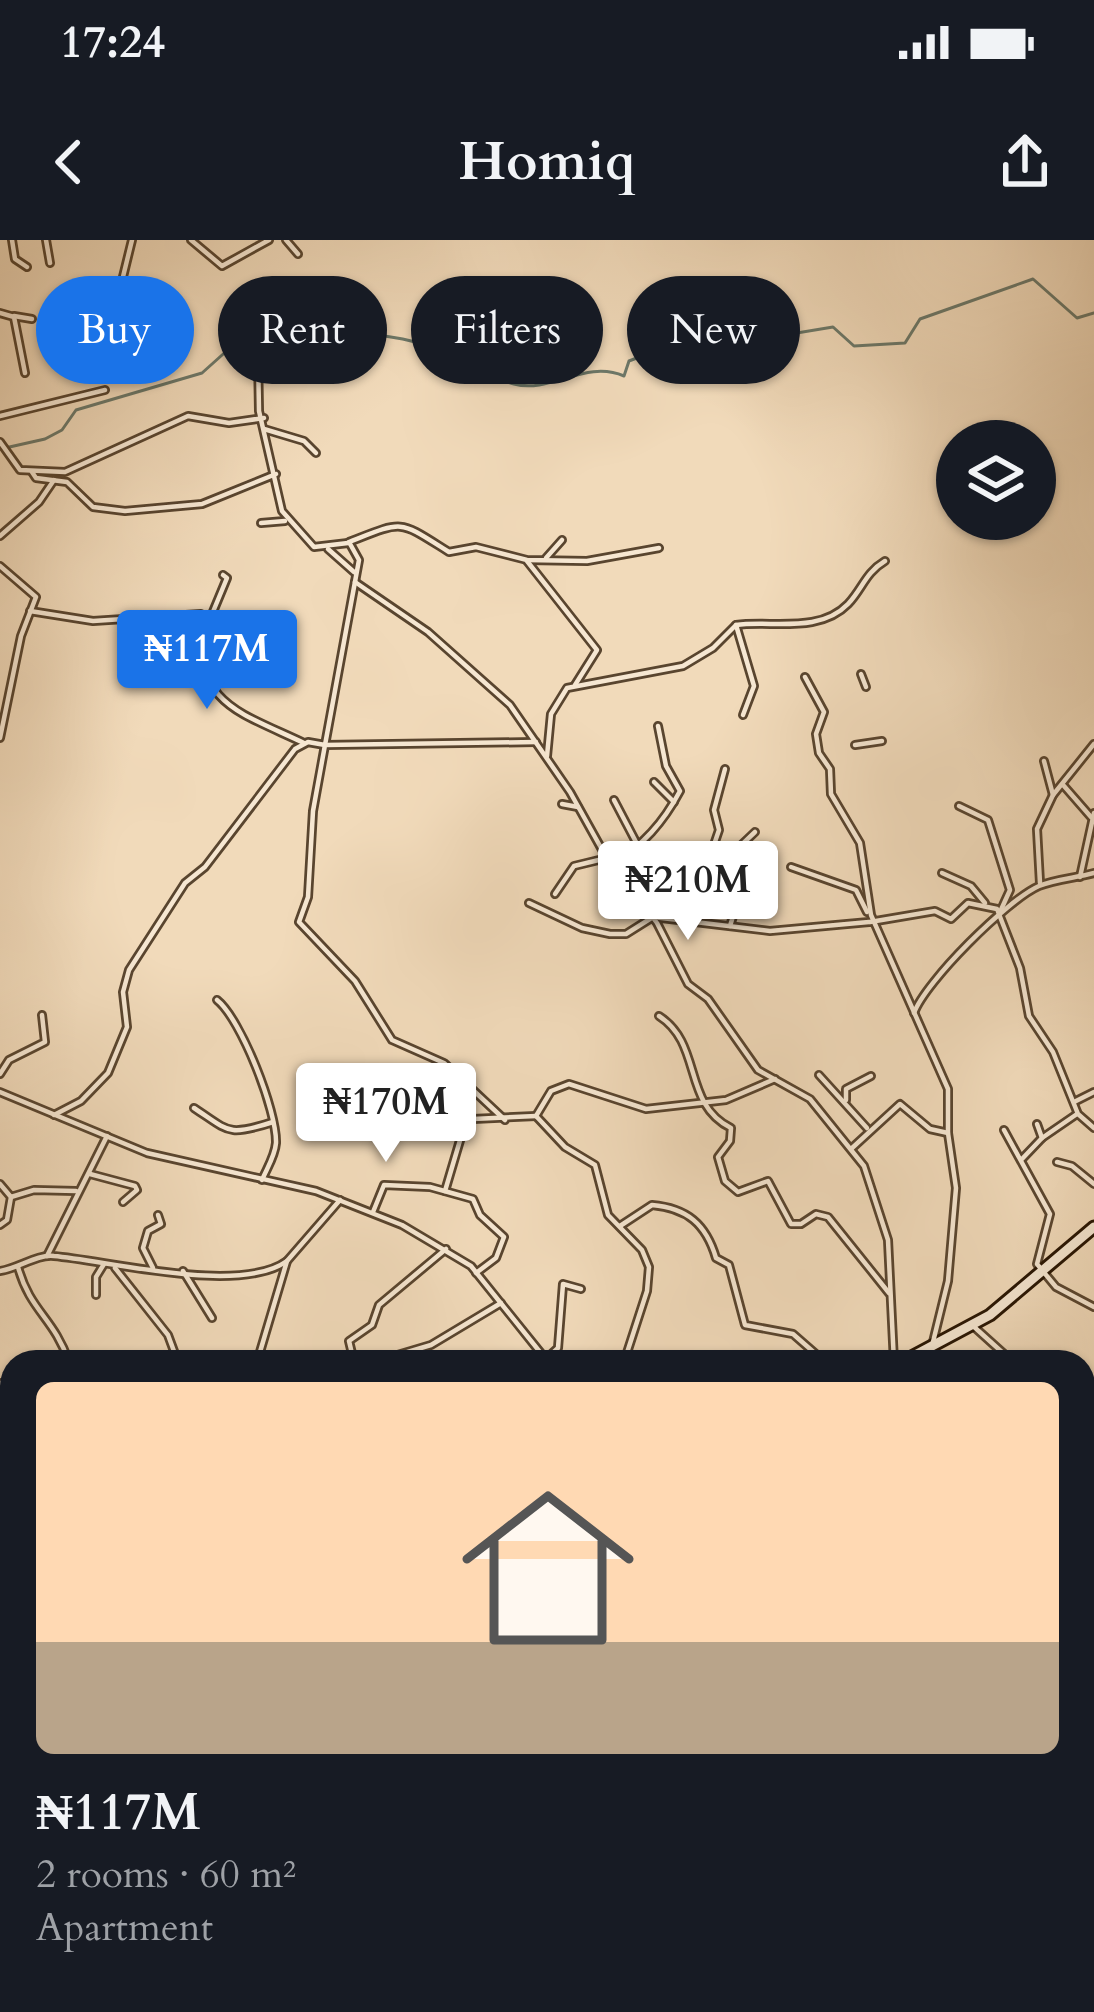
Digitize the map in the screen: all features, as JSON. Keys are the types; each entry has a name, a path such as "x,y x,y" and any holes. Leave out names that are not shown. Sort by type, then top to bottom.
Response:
{"main road":[{"path":"926,1350 972,1325 1094,1227"}],"street":[{"path":"13,240 15,259 26,267"},
{"path":"46,240 50,263"},
{"path":"123,276 133,240"},
{"path":"194,242 207,240"},
{"path":"194,242 222,266 269,240"},
{"path":"286,240 298,254"},
{"path":"0,313 32,320"},
{"path":"14,316 25,373"},
{"path":"257,384 256,398 287,521 314,547 328,549 388,525 421,531 449,552 479,547 527,560 597,561 659,548"},
{"path":"0,416 105,390"},
{"path":"0,442 20,470 60,473 134,445 188,416 230,423 264,418"},
{"path":"263,429 304,441 316,453"},
{"path":"32,472 73,486 93,507 124,511 202,504 276,474"},
{"path":"0,536 39,502 60,473"},
{"path":"261,523 287,521"},
{"path":"546,559 562,540"},
{"path":"348,543 359,557 356,582 313,811 308,897 298,922 355,981 392,1040 444,1063 505,1120"},
{"path":"328,549 354,572"},
{"path":"527,560 597,650 551,714 547,756"},
{"path":"575,685 607,684 683,666 713,648 736,625 822,619 847,605 866,574 885,561"},
{"path":"0,566 35,597 0,738"},
{"path":"30,611 93,621 213,616 227,578 223,575"},
{"path":"356,582 438,640 510,705 547,756 610,861 653,917 688,985 708,999 758,1070 810,1099 851,1149 874,1185 884,1218 897,1350"},
{"path":"190,616 201,672 229,707 304,743 537,742"},
{"path":"736,625 754,686 743,716"},
{"path":"861,674 866,687"},
{"path":"806,677 824,712 817,736 819,756 831,772 831,794 860,843 872,919"},
{"path":"555,894 574,866 610,861 658,831 681,788 666,766 658,726"},
{"path":"855,745 882,741"},
{"path":"54,1115 88,1095 108,1073 127,1027 123,992 129,970 184,883 206,866 304,743"},
{"path":"914,1013 933,981 1001,913 1036,887 1042,878 1036,832 1053,795 1094,744"},
{"path":"1045,761 1053,795"},
{"path":"725,770 714,810 718,830 702,880 734,913 730,926"},
{"path":"654,782 674,802"},
{"path":"1062,784 1092,816 1094,830 1080,877"},
{"path":"614,800 639,845"},
{"path":"562,804 578,807"},
{"path":"959,806 988,820 1010,890 1001,913 1027,1011 1053,1052 1078,1114 1094,1127"},
{"path":"712,852 734,852 755,832"},
{"path":"622,874 634,863"},
{"path":"791,867 856,890 947,1083 947,1132 956,1188 948,1281 933,1347"},
{"path":"1036,887 1094,872"},
{"path":"942,873 970,886 1001,913"},
{"path":"529,903 582,928 610,934 628,933 653,917 770,932 934,911 950,919 962,904 985,903"},
{"path":"217,1000 239,1029 273,1122 276,1148 262,1180"},
{"path":"0,1074 9,1060 45,1042 42,1015"},
{"path":"659,1016 683,1035 700,1103 731,1128 730,1141 718,1157 730,1187 738,1192 768,1180 791,1224 816,1214 828,1217 892,1295"},
{"path":"859,1081 862,1072"},
{"path":"818,1075 846,1100 867,1130"},
{"path":"846,1100 846,1089 871,1076"},
{"path":"536,1116 551,1091 569,1084 639,1108 726,1100 775,1079"},
{"path":"0,1092 147,1153 373,1212 446,1250 476,1273 539,1350"},
{"path":"1074,1102 1094,1092"},
{"path":"851,1149 900,1104 930,1129 947,1132"},
{"path":"194,1108 210,1126 231,1132 273,1122"},
{"path":"1022,1159 1042,1138 1078,1114"},
{"path":"445,1191 460,1137 473,1119 536,1116"},
{"path":"536,1116 565,1148 591,1159 605,1188 608,1215 642,1250 650,1278 628,1350"},
{"path":"1036,1124 1042,1138"},
{"path":"1004,1130 1050,1214 1036,1262 1056,1287 1094,1306"},
{"path":"46,1256 107,1136"},
{"path":"1057,1162 1072,1166 1094,1184"},
{"path":"90,1174 135,1186 137,1190 123,1202"},
{"path":"0,1184 11,1197 8,1220 0,1226"},
{"path":"373,1212 384,1185 473,1198 480,1215 504,1237 496,1258 476,1273"},
{"path":"11,1197 34,1190 78,1191"},
{"path":"261,1350 287,1262 340,1200"},
{"path":"620,1226 652,1205 691,1215 710,1234 716,1258 729,1264 745,1325 793,1334 811,1350"},
{"path":"153,1268 143,1248 148,1231 160,1224 158,1215"},
{"path":"352,1350 350,1341 371,1325 379,1305 446,1250"},
{"path":"0,1271 46,1256 113,1266 260,1273 287,1262"},
{"path":"96,1294 96,1277 104,1264"},
{"path":"113,1266 168,1335 174,1350"},
{"path":"18,1267 27,1300 51,1321 64,1350"},
{"path":"183,1271 212,1318"},
{"path":"556,1350 563,1284 581,1289"},
{"path":"414,1350 501,1303"},
{"path":"972,1325 1000,1350"}],"waterway":[{"path":"5,448 62,430 76,410 202,373 231,347 245,320 284,313 290,324 419,343 502,380 528,386 596,371 624,376 629,361 647,354 669,324 688,320 761,339 833,327 854,346 905,343 920,319 1033,279 1077,318 1094,313"}]}
